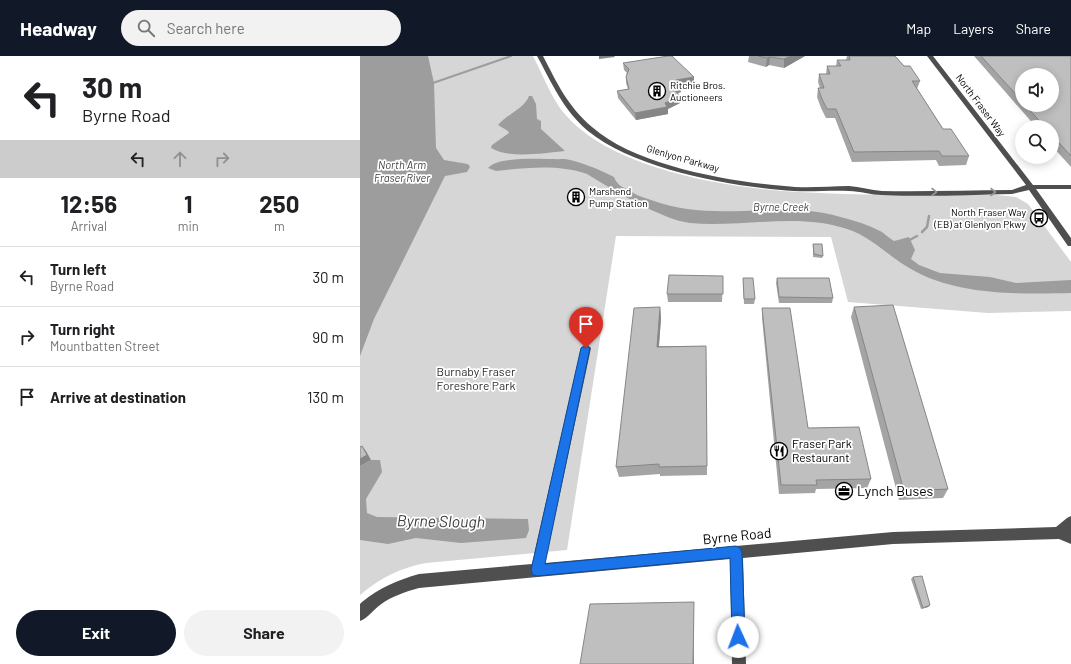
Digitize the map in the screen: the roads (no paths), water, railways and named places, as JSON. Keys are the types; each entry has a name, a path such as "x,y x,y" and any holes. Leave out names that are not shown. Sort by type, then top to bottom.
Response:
{"street":[{"name":"Glenlyon Parkway","path":"540,56 566,103 576,117 601,137 637,155 699,174 762,186 803,189 867,189 880,193 1012,192 1031,187 1071,187"},
{"name":"North Fraser Way","path":"930,56 1031,187 1071,244"},
{"path":"537,570 586,348"},
{"name":"Byrne Road","path":"360,614 367,606 389,590 419,581 893,538 1065,535 1071,522"},
{"path":"736,552 739,664"}],"water":[{"name":"North Arm Fraser River","path":"360,56 428,56 434,83 436,148 444,160 468,164 470,167 467,172 445,176 374,319 360,356"},
{"path":"529,96 532,96 536,104 537,119 541,121 541,129 565,151 537,154 517,154 498,151 491,148 492,145 509,133 498,125 527,101"},
{"path":"524,159 565,159 590,166 614,177 619,185 639,196 673,206 694,210 802,210 824,213 846,218 868,226 882,232 894,241 909,237 915,250 911,259 919,265 940,273 990,277 1016,283 1071,280 1071,293 1010,293 968,289 929,278 903,264 864,237 847,229 829,224 790,221 729,224 690,223 679,221 652,210 587,174 576,171 542,168 496,171 488,168 502,161"},
{"name":"Byrne Slough","path":"371,460 380,460 382,472 366,499 367,513 377,517 528,519 529,530 526,538 461,543 416,538 388,544 360,540 360,466"}],"waterway":[{"path":"430,84 511,56"},
{"path":"922,232 927,227 929,216"},
{"path":"906,242 917,236"}],"place":[{"name":"Ritchie Bros. Auctioneers","path":"657,91"},
{"name":"Marshend Pump Station","path":"576,197"},
{"name":"North Fraser Way (EB) at Glenlyon Pkwy","path":"1039,218"},
{"name":"Fraser Park Restaurant","path":"779,451"},
{"name":"Lynch Buses","path":"844,491"}],"water label":[{"name":"Byrne Creek","path":"781,207"}],"park label":[{"name":"Burnaby Fraser Foreshore Park","path":"476,379"}]}
